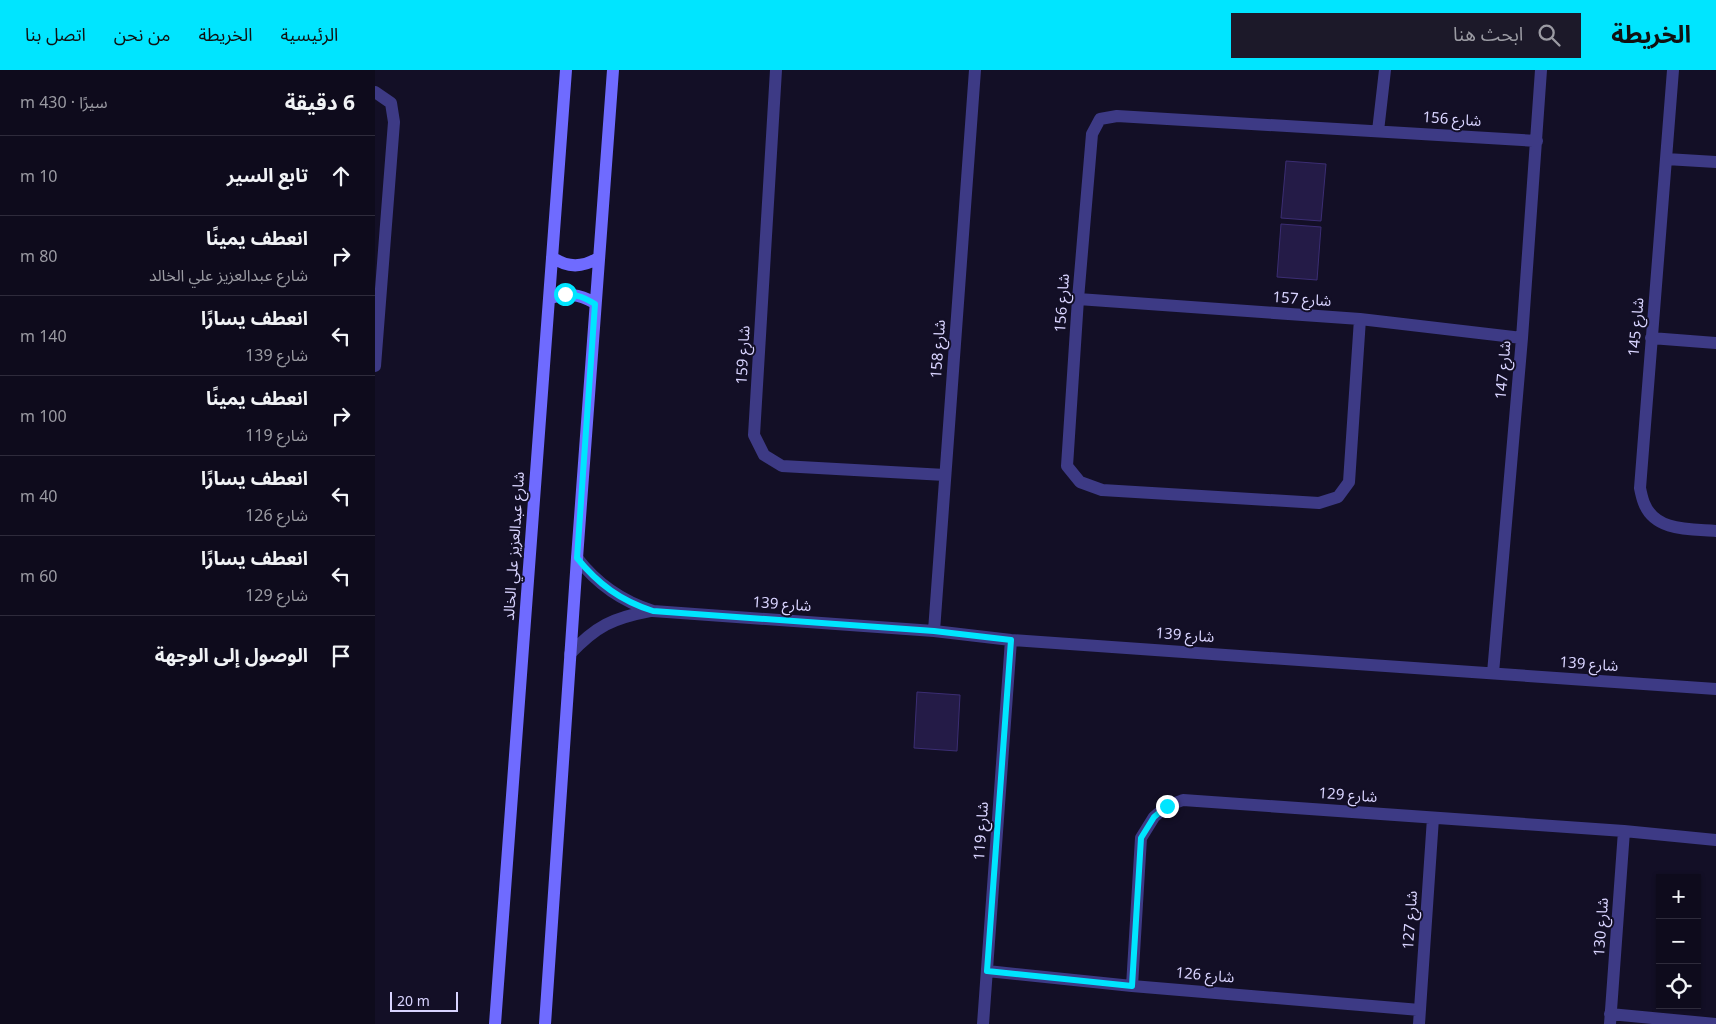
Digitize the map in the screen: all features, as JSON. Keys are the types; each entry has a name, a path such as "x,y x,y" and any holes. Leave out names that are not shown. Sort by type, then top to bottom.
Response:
{"street":[{"name":"شارع عبدالعزيز علي الخالد","path":"495,1024 566,70"},
{"path":"545,1024 598,258 613,70"},
{"name":"شارع 159","path":"776,70 754,435 764,455 782,466 945,475"},
{"name":"شارع 158","path":"934,631 975,70"},
{"path":"1378,131 1385,70"},
{"name":"شارع 147","path":"1493,673 1522,338 1541,70"},
{"name":"شارع 145","path":"1673,70 1640,488 1644,505 1658,521 1678,528 1716,531"},
{"path":"375,92 391,103 394,122 379,262 375,366"},
{"name":"شارع 156","path":"1360,319 1349,482 1338,497 1319,503 1102,490 1080,482 1067,466 1078,299 1093,134 1100,118 1117,116 1537,141"},
{"path":"1667,159 1716,162"},
{"path":"552,257 559,262 576,266 598,258"},
{"path":"549,299 565,294 575,294 595,304"},
{"name":"شارع 157","path":"1078,299 1360,319 1522,338"},
{"path":"1651,338 1716,343"},
{"name":"شارع 139","path":"577,558 589,573 618,596 635,605 653,611"},
{"name":"شارع 139","path":"570,654 587,636 607,623 629,615 653,611 934,631 1011,640 1716,689"},
{"name":"شارع 119","path":"983,1024 1011,640"},
{"name":"شارع 129","path":"1132,986 1141,838 1154,817 1167,806 1183,800 1716,840"},
{"name":"شارع 127","path":"1419,1024 1433,818"},
{"name":"شارع 130","path":"1610,1019 1624,832"},
{"name":"شارع 126","path":"987,971 1132,986 1420,1010"},
{"path":"1610,1019 1716,1024"}],"building":[{"path":"1286,161 1326,164 1321,221 1281,218"},
{"path":"1281,224 1321,227 1317,280 1277,277"},
{"path":"917,692 960,695 957,751 914,748"}],"route":[{"path":"565,294 575,294 595,304 577,558 603,586 635,605 653,611 934,631 1011,640 987,971 1132,986 1141,838 1154,817 1167,806"}]}
